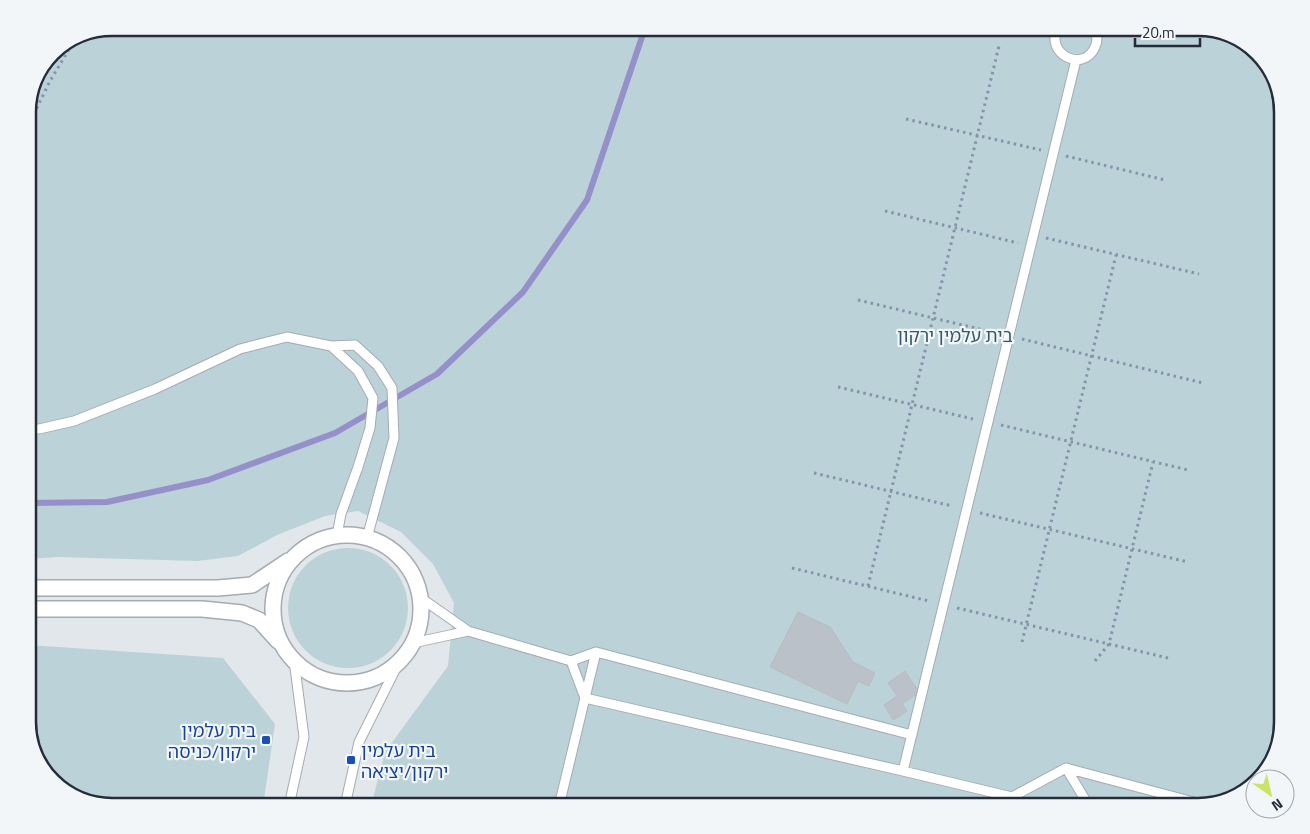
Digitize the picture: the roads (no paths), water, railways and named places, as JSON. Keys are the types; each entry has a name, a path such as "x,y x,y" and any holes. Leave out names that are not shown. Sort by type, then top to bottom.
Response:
{"street":[{"path":"36,588 209,588 252,585 314,542 336,535 360,535 382,543 401,556 414,576 421,598 420,621 413,644 399,662 380,675 357,682 334,682 312,674 294,660 259,620 242,614 202,608 36,609"},
{"path":"282,645 275,627 273,608 275,589 283,571 295,556"}],"lane":[{"path":"1056,36 1055,42 1058,50 1064,56 1076,60 1087,57 1092,52 1096,45 1096,36"},
{"path":"903,770 1076,60"},
{"path":"36,429 74,421 155,389 240,349 286,337 331,346 355,345 378,366 392,388 394,438 367,538"},
{"path":"331,346 358,371 373,398 370,428 350,490 340,514 336,535"},
{"path":"421,598 468,631 572,661 596,652 912,735"},
{"path":"413,644 468,631"},
{"path":"561,798 596,652"},
{"path":"291,798 304,737 294,660"},
{"path":"572,661 585,698"},
{"path":"347,798 359,742 399,662"},
{"path":"585,698 903,770 1012,798 1066,768 1182,798"},
{"path":"1066,768 1084,798"}],"waterway":[{"path":"36,503 107,502 208,480 335,433 437,374 523,292 587,200 642,36"}],"place":[{"name":"בית עלמין ירקון/כניסה","path":"266,740"},
{"name":"בית עלמין ירקון/יציאה","path":"351,760"}],"park label":[{"name":"בית עלמין ירקון","path":"955,335"}]}
